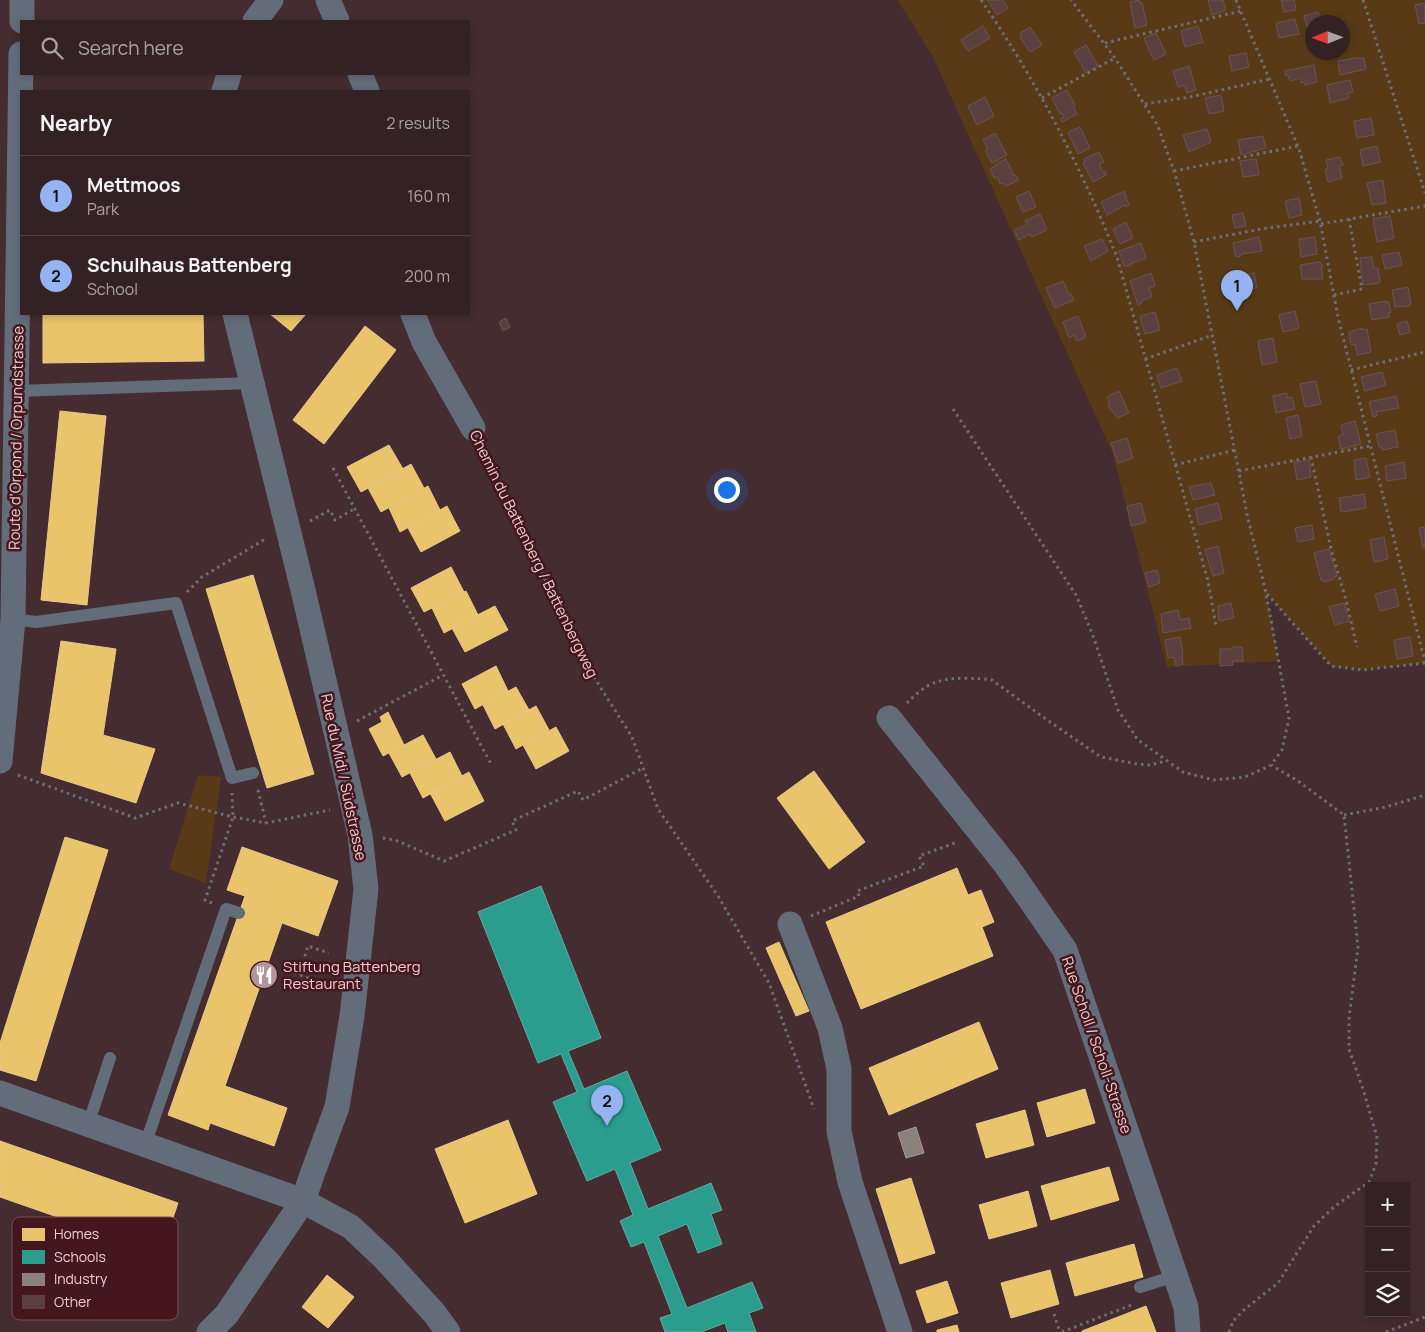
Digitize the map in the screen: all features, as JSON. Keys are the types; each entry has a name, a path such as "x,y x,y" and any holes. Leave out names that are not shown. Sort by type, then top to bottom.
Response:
{"street":[{"path":"22,0 22,20"},
{"path":"256,20 271,0"},
{"path":"328,0 337,20"},
{"name":"Route d'Orpond / Orpundstrasse","path":"21,75 21,90"},
{"path":"224,90 229,75"},
{"path":"360,75 368,90"},
{"name":"Route d'Orpond / Orpundstrasse","path":"6,766 13,619 20,138"},
{"name":"Rue du Midi / Südstrasse","path":"209,1332 227,1314 303,1201 337,1107 352,1016 366,889 360,835 303,590 235,315"},
{"name":"Chemin du Battenberg / Battenbergweg","path":"413,315 424,342 473,428"},
{"name":"Rue Scholl / Scholl-Strasse","path":"890,718 1006,865 1065,950 1186,1307 1188,1332"},
{"path":"790,924 830,1028 839,1070 839,1131 850,1182 900,1332"},
{"path":"0,1094 303,1201 351,1227 385,1259 435,1314 448,1332"}],"lane":[{"path":"17,391 252,382"},
{"path":"13,619 36,622 176,603 232,778 253,773"},
{"path":"145,1145 226,909 239,913"},
{"path":"88,1125 110,1058"},
{"path":"1140,1287 1175,1276"}],"path":[{"path":"980,0 1042,98 1098,208 1117,257 1208,581 1216,626"},
{"path":"953,409 1076,595 1092,633 1118,710 1138,740 1182,772 1214,780 1245,777 1271,765 1282,750 1289,718 1266,593 1247,514 1194,242 1174,171 1158,126 1116,58 1071,0"},
{"path":"1236,0 1298,146 1321,222 1334,295 1351,370 1425,662 1362,670 1331,666 1266,593"},
{"path":"1363,0 1425,193"},
{"path":"1104,43 1241,11"},
{"path":"1042,98 1116,58"},
{"path":"1145,104 1190,97 1270,79"},
{"path":"1174,171 1298,146"},
{"path":"1194,242 1261,229 1349,219 1425,206"},
{"path":"1334,295 1362,289 1349,219"},
{"path":"1145,359 1213,334"},
{"path":"1351,370 1425,352"},
{"name":"Chemin du Battenberg / Battenbergweg","path":"473,428 585,663 632,737 658,809 718,896 769,983 816,1114"},
{"path":"1239,471 1370,446"},
{"path":"1175,465 1235,450"},
{"path":"1311,457 1331,549 1357,647"},
{"path":"332,468 491,764"},
{"path":"306,523 330,510 335,520 354,509"},
{"path":"202,577 244,552"},
{"path":"350,725 443,675"},
{"path":"890,718 921,690 940,680 981,678 992,680 1101,757 1150,765 1166,761"},
{"path":"1229,1332 1233,1321 1245,1308 1278,1283 1314,1226 1335,1206 1369,1182 1376,1164 1377,1137 1349,1049 1349,1018 1358,947 1344,815 1298,780 1271,765"},
{"path":"6,766 18,776 135,818 178,803 266,823 331,809"},
{"path":"380,838 396,840 444,861 516,830 512,821 578,791 583,800 643,768"},
{"path":"253,773 266,823"},
{"path":"1344,815 1386,807 1425,795"},
{"path":"218,905 205,900 233,817"},
{"path":"790,924 859,896 857,891 924,866 919,856 981,834"},
{"path":"299,975 308,946 329,952"},
{"path":"282,968 336,988"},
{"path":"1054,1314 1061,1332 1138,1303"},
{"path":"1386,1332 1425,1317"}],"shaded area":[{"path":"898,0 1425,0 1425,663 1362,670 1331,666 1267,594 1279,661 1167,667 1113,454 933,57"},
{"path":"198,775 221,777 206,883 169,869"}],"building: Homes":[{"path":"43,315 203,315 204,361 43,363"},
{"path":"271,315 305,315 291,331"},
{"path":"365,326 396,350 324,444 293,420"},
{"path":"60,411 106,416 87,605 41,600"},
{"path":"389,445 403,469 361,492 347,467"},
{"path":"411,464 424,488 381,512 368,488"},
{"path":"428,486 440,510 400,532 389,508"},
{"path":"447,506 460,531 421,552 408,528"},
{"path":"451,567 464,592 424,612 411,588"},
{"path":"253,575 314,774 267,788 206,589"},
{"path":"466,591 478,615 444,633 432,608"},
{"path":"495,606 508,630 465,652 452,628"},
{"path":"61,641 116,649 103,735 155,749 136,803 41,773"},
{"path":"496,666 508,691 475,709 462,684"},
{"path":"516,687 529,710 495,729 483,705"},
{"path":"536,706 549,730 516,749 503,724"},
{"path":"388,712 404,745 383,756 369,729 382,722 380,717"},
{"path":"556,727 569,751 536,769 523,745"},
{"path":"423,735 436,759 402,777 389,753"},
{"path":"450,752 462,776 423,798 410,773"},
{"path":"814,771 865,842 829,869 777,798"},
{"path":"469,772 484,801 445,821 430,793"},
{"path":"65,837 108,850 36,1081 0,1070 0,1043"},
{"path":"242,847 338,881 318,936 282,923 225,1086 287,1108 274,1146 210,1123 208,1130 168,1115 245,896 227,890"},
{"path":"957,868 968,895 981,890 994,922 982,927 993,956 861,1009 826,922"},
{"path":"779,942 809,1011 796,1016 766,948"},
{"path":"979,1022 998,1069 889,1115 869,1068"},
{"path":"1085,1089 1095,1123 1047,1137 1037,1103"},
{"path":"1025,1110 1034,1145 986,1158 976,1124"},
{"path":"508,1120 537,1194 465,1223 435,1149"},
{"path":"0,1141 178,1203 173,1217 58,1217 0,1197"},
{"path":"1109,1167 1119,1200 1051,1220 1041,1186"},
{"path":"911,1178 935,1253 900,1264 876,1189"},
{"path":"1028,1191 1037,1226 989,1239 979,1205"},
{"path":"1134,1244 1143,1277 1075,1296 1066,1263"},
{"path":"1050,1270 1059,1304 1011,1318 1001,1283"},
{"path":"327,1275 354,1297 328,1328 302,1307"},
{"path":"947,1281 958,1313 927,1323 916,1291"},
{"path":"1146,1306 1156,1332 1082,1332 1082,1331"},
{"path":"957,1325 959,1332 937,1332 937,1330"}],"building: Schools":[{"path":"541,886 601,1038 568,1051 584,1089 627,1071 661,1150 630,1163 648,1209 711,1183 722,1210 711,1214 722,1244 698,1253 687,1224 658,1236 687,1308 752,1282 763,1308 749,1313 756,1332 728,1332 725,1323 701,1332 665,1332 660,1318 672,1314 644,1242 631,1247 620,1221 633,1215 615,1169 587,1181 553,1102 577,1092 561,1054 538,1063 478,912"}],"building: Industry":[{"path":"916,1127 924,1153 906,1158 898,1133"}],"building: Other":[{"path":"987,0 1003,0 1008,8 997,15"},
{"path":"1139,0 1142,3 1147,25 1135,28 1130,2"},
{"path":"1208,0 1223,0 1226,10 1212,15"},
{"path":"1281,0 1294,0 1296,10 1284,12"},
{"path":"1425,3 1425,23 1419,24 1415,5"},
{"path":"1318,12 1319,15 1308,15"},
{"path":"1295,19 1299,34 1279,38 1276,23"},
{"path":"983,26 990,38 968,51 961,40"},
{"path":"1198,26 1203,42 1185,47 1181,31"},
{"path":"1030,27 1042,45 1030,52 1020,37 1022,36 1020,33"},
{"path":"1156,33 1166,54 1154,60 1144,38"},
{"path":"1086,45 1098,66 1086,73 1074,52"},
{"path":"1246,53 1249,67 1232,71 1229,56"},
{"path":"1364,58 1366,69 1340,75 1338,61"},
{"path":"1314,65 1317,82 1305,85 1304,82 1301,83 1300,78 1290,81 1288,75 1286,76 1285,71"},
{"path":"1189,66 1196,90 1187,93 1185,85 1178,87 1173,71"},
{"path":"1350,80 1353,92 1348,93 1349,98 1330,103 1327,85"},
{"path":"1067,90 1075,105 1073,106 1077,114 1062,122 1060,119 1064,117 1062,113 1060,114 1052,98"},
{"path":"1221,95 1224,111 1209,114 1205,98"},
{"path":"985,97 994,116 977,125 968,106"},
{"path":"1371,118 1374,135 1357,138 1354,121"},
{"path":"1080,127 1090,148 1078,154 1068,132"},
{"path":"1207,129 1211,142 1189,152 1183,135"},
{"path":"995,133 1007,155 992,163 985,150 988,149 983,140"},
{"path":"1263,136 1266,148 1241,155 1238,140"},
{"path":"1377,146 1380,162 1363,166 1360,150"},
{"path":"1099,152 1104,162 1099,164 1106,175 1093,182 1083,163 1085,162 1084,159"},
{"path":"1340,157 1343,165 1339,166 1342,178 1328,182 1325,169 1328,168 1326,160"},
{"path":"1006,159 1014,176 1016,175 1019,180 1006,186 1002,183 1000,184 997,177 994,178 990,169"},
{"path":"1256,159 1259,175 1243,177 1240,161"},
{"path":"1383,180 1386,203 1372,205 1367,183"},
{"path":"1029,191 1036,207 1023,212 1016,197"},
{"path":"1124,191 1129,205 1126,207 1125,205 1107,215 1101,202"},
{"path":"1299,198 1302,215 1289,218 1285,201"},
{"path":"1243,213 1246,226 1235,228 1232,215"},
{"path":"1040,214 1047,230 1032,237 1030,234 1019,240 1014,230 1027,225 1025,221"},
{"path":"1390,216 1394,238 1377,242 1373,219"},
{"path":"1126,222 1133,238 1120,244 1113,229"},
{"path":"1259,237 1262,251 1241,254 1241,256 1236,257 1233,243"},
{"path":"1315,237 1317,254 1301,257 1299,239"},
{"path":"1102,239 1108,251 1091,261 1084,246"},
{"path":"1141,243 1146,258 1130,264 1131,266 1124,266 1119,251"},
{"path":"1399,252 1402,265 1385,269 1382,255"},
{"path":"1372,257 1374,269 1378,268 1380,281 1379,283 1363,285 1360,258"},
{"path":"1320,262 1323,266 1321,266 1323,279 1302,279 1300,265"},
{"path":"1151,273 1155,286 1149,288 1152,297 1141,301 1142,303 1138,305 1130,281"},
{"path":"1254,273 1257,288 1239,291 1236,276"},
{"path":"1063,281 1074,300 1055,308 1046,288"},
{"path":"1408,287 1411,304 1409,306 1395,307 1392,290"},
{"path":"1386,301 1386,303 1389,302 1391,312 1388,313 1389,317 1372,320 1369,304"},
{"path":"1295,311 1299,328 1283,332 1279,315"},
{"path":"1155,312 1160,330 1145,334 1140,316"},
{"path":"1078,316 1086,337 1077,341 1074,335 1069,338 1063,322"},
{"path":"506,318 510,327 503,331 499,322"},
{"path":"1407,321 1410,332 1400,335 1397,324"},
{"path":"1362,328 1362,330 1367,329 1371,352 1357,355 1355,344 1351,345 1349,332"},
{"path":"1273,338 1277,362 1262,365 1258,341"},
{"path":"1177,368 1182,381 1161,388 1157,375"},
{"path":"1382,372 1386,385 1365,391 1361,377"},
{"path":"1316,381 1321,404 1305,407 1300,384"},
{"path":"1119,391 1129,413 1117,418 1108,405 1110,404 1107,397"},
{"path":"1287,393 1287,398 1292,397 1295,409 1276,413 1273,396"},
{"path":"1396,396 1399,408 1376,412 1377,416 1373,417 1369,402"},
{"path":"1298,415 1302,436 1290,439 1286,418"},
{"path":"1355,421 1361,444 1341,449 1338,437 1343,434 1341,425"},
{"path":"1395,430 1398,447 1382,450 1381,446 1379,447 1376,434"},
{"path":"1127,438 1133,458 1118,463 1111,443"},
{"path":"1366,458 1370,477 1356,480 1354,460"},
{"path":"1309,460 1311,477 1297,480 1294,462"},
{"path":"1404,462 1406,478 1387,481 1385,466"},
{"path":"1211,483 1215,495 1193,500 1189,487"},
{"path":"1364,494 1366,508 1341,512 1339,498"},
{"path":"1141,503 1146,522 1131,526 1127,506"},
{"path":"1218,503 1222,519 1199,525 1195,509"},
{"path":"1312,525 1314,539 1298,542 1295,528"},
{"path":"1425,527 1425,547 1423,548 1419,528"},
{"path":"1384,537 1388,559 1374,562 1370,540"},
{"path":"1218,546 1224,573 1213,576 1205,550"},
{"path":"1329,549 1337,576 1334,579 1323,582 1314,553"},
{"path":"1157,570 1160,583 1149,587 1145,573"},
{"path":"1395,589 1399,606 1380,611 1375,594"},
{"path":"1231,603 1234,618 1219,621 1218,606"},
{"path":"1344,603 1349,621 1335,625 1329,607"},
{"path":"1178,610 1180,620 1189,618 1191,628 1163,633 1161,614"},
{"path":"1180,637 1183,664 1176,666 1174,657 1168,658 1165,640"},
{"path":"1410,637 1413,656 1397,659 1394,640"},
{"path":"1233,647 1242,647 1243,661 1232,661 1233,665 1220,666 1220,649 1232,649"}],"place":[{"name":"Mettmoos","path":"1237,311"},
{"name":"Stiftung Battenberg Restaurant","path":"264,975"},
{"name":"Schulhaus Battenberg","path":"607,1126"}]}
